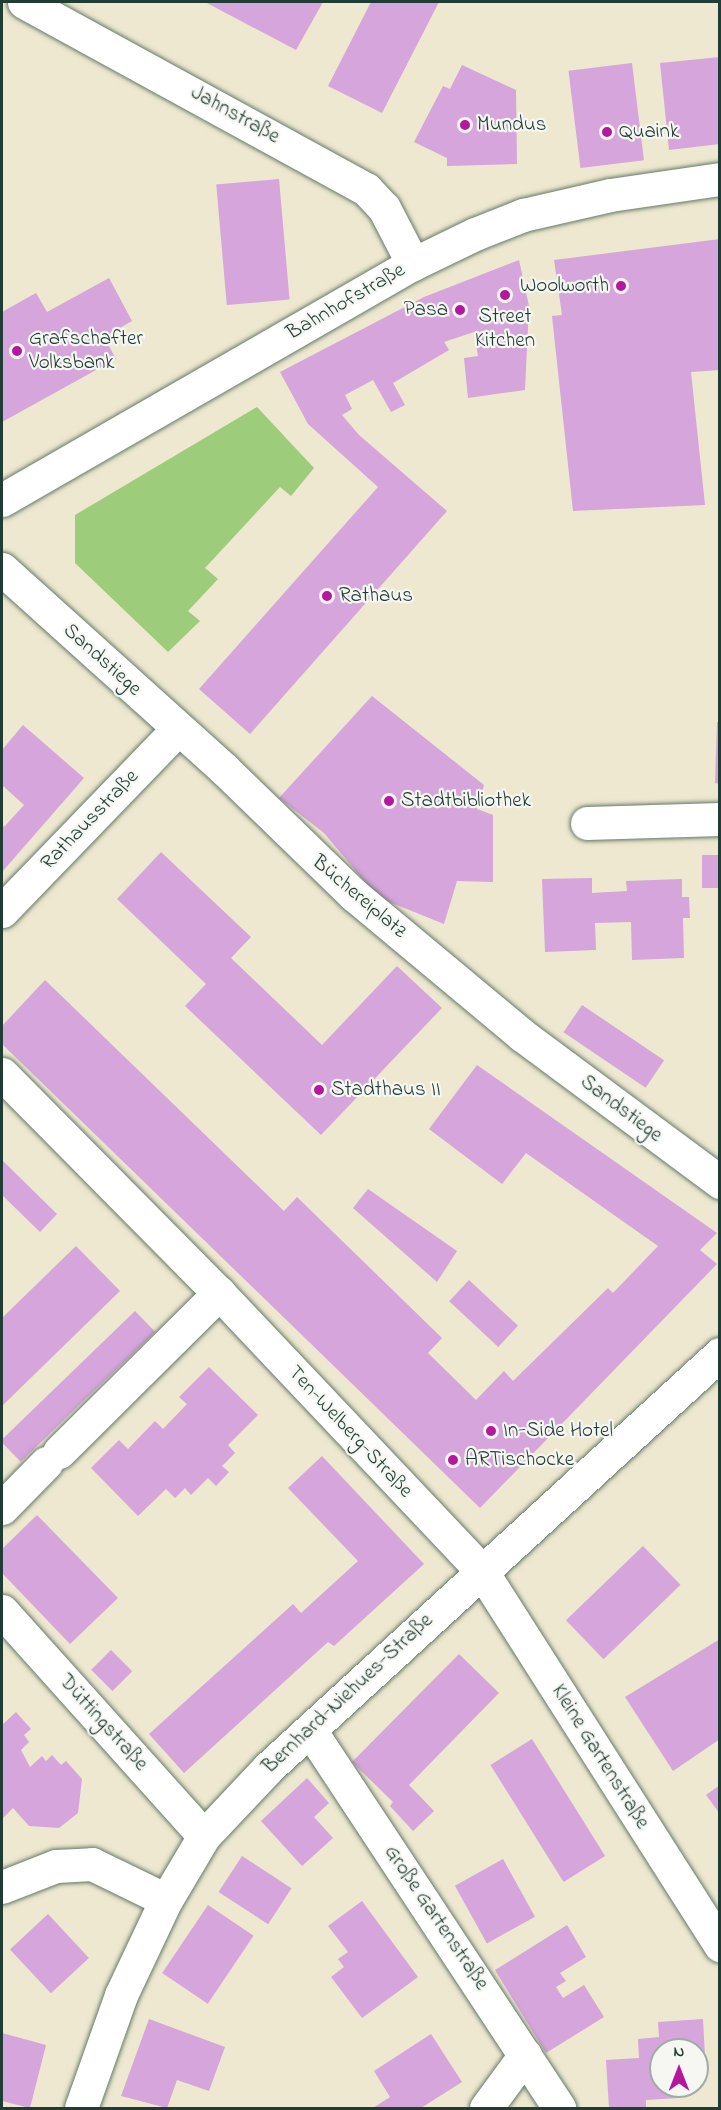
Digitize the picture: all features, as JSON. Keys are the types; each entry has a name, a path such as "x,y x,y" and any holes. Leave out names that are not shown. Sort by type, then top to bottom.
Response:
{"street":[{"name":"Jahnstraße","path":"24,2 366,189 384,208 413,264"},
{"name":"Bahnhofstraße","path":"2,500 413,264 523,215 610,195 720,179"},
{"name":"Sandstiege","path":"2,569 203,750"},
{"name":"Rathausstraße","path":"2,911 178,729"},
{"name":"Büchereiplatz","path":"203,750 354,896 522,1035"},
{"path":"588,823 720,819"},
{"name":"Sandstiege","path":"522,1035 720,1182"},
{"name":"Ten-Welberg-Straße","path":"2,1074 219,1293 481,1570"},
{"path":"2,1508 219,1293"},
{"name":"Bernhard-Niehues-Straße","path":"81,2109 121,1995 166,1900 204,1836 243,1792 481,1570 720,1354"},
{"name":"Kleine Gartenstraße","path":"481,1570 720,1945"},
{"name":"Düttingstraße","path":"2,1611 204,1836"},
{"name":"Große Gartenstraße","path":"310,1730 559,2109"},
{"path":"2,1887 56,1866 92,1863 166,1900"},
{"path":"486,2109 525,2055"}],"green space":[{"path":"257,407 314,468 291,496 280,487 205,568 218,579 188,611 200,621 168,652 75,563 75,515"}],"building":[{"path":"205,2 323,2 296,50"},
{"path":"371,2 439,2 382,113 328,86"},
{"path":"720,57 720,144 669,150 660,63"},
{"path":"632,63 644,160 580,168 568,71"},
{"path":"462,65 516,90 517,164 447,166 447,158 414,142 443,86 450,89"},
{"path":"279,179 290,300 227,305 216,184"},
{"path":"720,239 720,370 691,372 705,505 573,511 552,316 562,315 554,260"},
{"path":"519,260 529,306 525,390 468,398 464,358 478,356 474,332 444,342 449,350 393,383 405,405 391,412 373,380 345,395 352,409 342,415 359,435 447,511 250,734 199,689 378,487 308,424 280,372 424,297"},
{"path":"109,278 132,321 104,337 116,359 2,422 2,312 36,293 47,312"},
{"path":"372,696 484,785 477,809 493,815 493,882 457,881 444,924 387,901 371,889 324,833 279,798"},
{"path":"717,722 720,722 720,784 715,783"},
{"path":"23,725 84,778 2,872 2,824 4,827 24,805 2,785 2,750"},
{"name":"Stadthaus II","path":"161,852 251,937 231,958 322,1045 397,966 442,1008 321,1135 185,1006 206,984 117,899"},
{"path":"702,855 720,855 720,888 702,888"},
{"path":"592,878 592,893 627,891 626,881 682,879 682,897 689,897 690,918 683,918 684,958 632,960 631,922 595,923 596,950 545,952 542,879"},
{"path":"45,980 284,1211 297,1197 442,1338 428,1353 476,1400 504,1371 513,1381 608,1288 613,1293 658,1246 526,1153 502,1184 429,1129 477,1065 717,1233 700,1250 717,1264 480,1508 2,1044 2,1026"},
{"path":"582,1005 664,1060 646,1088 564,1032"},
{"path":"2,1160 57,1214 40,1232 2,1195"},
{"path":"368,1189 457,1251 437,1282 353,1208"},
{"path":"76,1246 120,1291 2,1406 2,1318"},
{"path":"469,1280 518,1326 498,1347 449,1301"},
{"path":"135,1311 155,1332 21,1462 2,1442 2,1439"},
{"path":"209,1367 258,1415 228,1445 235,1453 222,1466 229,1472 216,1486 208,1478 191,1495 185,1488 175,1498 166,1489 138,1516 91,1468 119,1440 128,1449 155,1421 163,1429 187,1404 179,1397"},
{"path":"322,1456 424,1564 334,1646 328,1642 184,1773 149,1734 293,1604 301,1613 358,1561 288,1488"},
{"path":"37,1515 118,1598 70,1644 2,1573 2,1549"},
{"path":"643,1546 681,1585 604,1659 566,1620"},
{"path":"720,1639 720,1739 673,1771 625,1697"},
{"path":"111,1650 132,1671 112,1691 91,1670"},
{"path":"459,1654 499,1693 409,1785 434,1811 413,1831 390,1806 393,1802 352,1762"},
{"path":"16,1712 31,1729 24,1735 29,1742 21,1750 30,1767 42,1756 46,1761 52,1755 61,1765 66,1761 82,1779 78,1813 59,1828 29,1826 13,1808 2,1819 2,1725"},
{"path":"532,1739 605,1856 564,1882 490,1765"},
{"path":"307,1778 329,1803 314,1817 333,1838 302,1866 261,1821"},
{"path":"720,1785 720,1814 706,1795"},
{"path":"242,1856 291,1888 268,1924 219,1892"},
{"path":"503,1859 535,1917 487,1943 455,1886"},
{"path":"362,1901 418,1977 362,2018 331,1977 344,1967 338,1959 348,1952 328,1926"},
{"path":"208,1905 254,1936 208,2004 162,1973"},
{"path":"48,1914 89,1958 51,1993 10,1949"},
{"path":"567,1925 586,1957 560,1973 566,1981 556,1987 563,1998 584,1985 604,2017 546,2053 495,1970"},
{"path":"149,2019 225,2047 209,2091 177,2080 167,2108 121,2096"},
{"path":"703,2019 704,2038 649,2038 649,2098 678,2098 646,2100 646,2108 609,2108 606,2060 639,2058 638,2039 659,2037 658,2022"},
{"path":"2,2033 46,2045 30,2108 2,2101"},
{"path":"431,2034 462,2082 421,2108 373,2108 390,2097 374,2071"}],"place":[{"name":"Mundus","path":"465,125"},
{"name":"Quaink","path":"607,132"},
{"name":"Woolworth","path":"621,286"},
{"name":"Street Kitchen","path":"505,295"},
{"name":"Pasa","path":"460,310"},
{"name":"Grafschafter Volksbank","path":"17,351"},
{"name":"Rathaus","path":"327,596"},
{"name":"Stadtbibliothek","path":"389,801"},
{"name":"Stadthaus II","path":"319,1090"},
{"name":"In-Side Hotel","path":"491,1431"},
{"name":"ARTischocke","path":"453,1460"}]}
